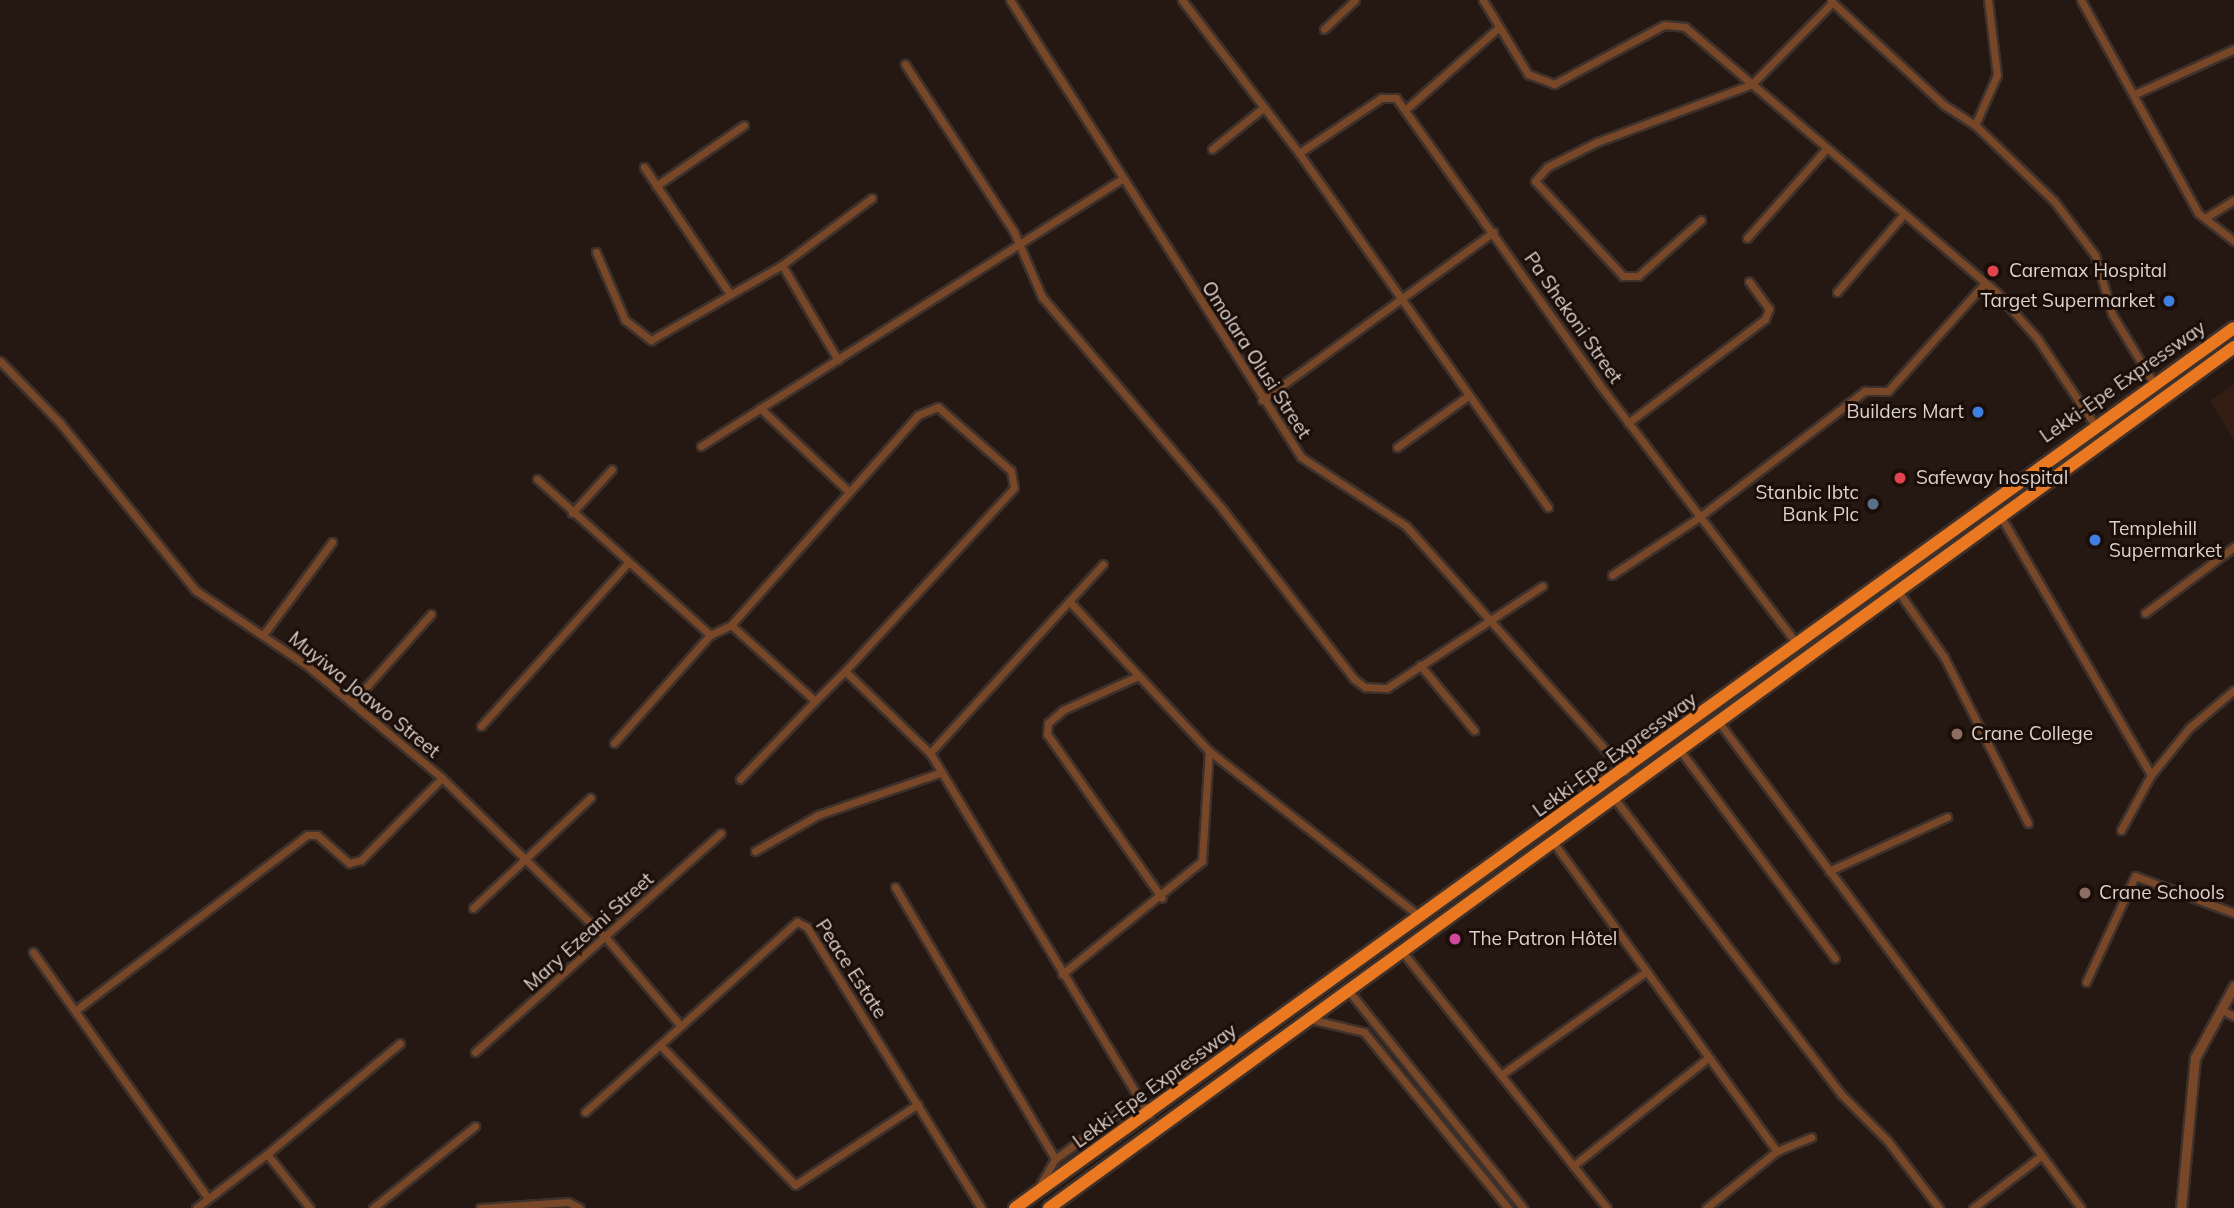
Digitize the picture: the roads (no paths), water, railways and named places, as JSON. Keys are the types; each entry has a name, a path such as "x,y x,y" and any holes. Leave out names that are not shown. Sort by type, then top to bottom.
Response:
{"highway":[{"name":"Lekki-Epe Expressway","path":"1015,1208 1149,1116 1421,917 1626,772 2094,424 2234,328"},
{"name":"Lekki-Epe Expressway","path":"1049,1208 1306,1017 1614,798 2234,347"}],"street":[{"name":"Omolara Olusi Street","path":"1010,0 1262,400 1301,457 1406,526 1626,772"},
{"path":"1183,0 1299,153 1399,300 1548,506"},
{"path":"1324,29 1354,0"},
{"path":"1483,0 1528,74 1541,82 1566,81 1673,23 1752,84 1985,283 2037,338 2094,424"},
{"path":"1975,125 1997,75 1988,0"},
{"path":"2081,0 2206,218 2234,241"},
{"path":"1701,220 1638,276 1623,276 1535,181 1547,167 1597,142 1752,84 1831,1 1944,105 1975,125 2054,201 2095,255 2112,314 2154,384"},
{"path":"1299,153 1381,98 1396,98 1405,110 1499,27"},
{"path":"2135,94 2234,49"},
{"path":"905,64 1020,246 1042,297 1223,510 1354,679 1365,687 1387,688 1487,617 1542,586"},
{"path":"1212,149 1264,107"},
{"name":"Pa Shekoni Street","path":"1405,110 1628,423 1698,518 1798,645"},
{"path":"656,186 744,125"},
{"path":"1747,238 1827,148"},
{"path":"643,167 728,291"},
{"path":"701,446 1122,179"},
{"path":"596,251 625,320 643,339 666,334 728,291 782,265 872,198"},
{"path":"2206,218 2234,200"},
{"path":"1837,292 1903,215"},
{"path":"1262,400 1493,232"},
{"path":"782,265 838,360"},
{"path":"1628,423 1765,319 1769,309 1749,281"},
{"path":"1612,575 1698,518 1865,391 1888,391 1985,283"},
{"name":"Muyiwa Joawo Street","path":"0,361 60,423 195,590 263,635 352,703 442,778 606,938 680,1026"},
{"path":"1397,447 1468,396"},
{"path":"614,743 710,635 731,625 918,415 938,407 1015,480 845,671 740,779"},
{"path":"760,408 849,492"},
{"path":"572,513 612,469"},
{"path":"537,479 710,635"},
{"path":"2001,517 2151,775"},
{"path":"263,635 332,542"},
{"path":"2146,613 2234,547"},
{"path":"481,726 628,563"},
{"path":"930,753 1103,564"},
{"path":"1898,592 1944,657 2028,823"},
{"path":"1069,601 1209,751 1421,917"},
{"path":"352,703 431,614"},
{"path":"731,625 815,701"},
{"path":"1420,665 1474,730"},
{"path":"845,671 930,753 939,773 1149,1116"},
{"path":"1138,676 1063,710 1048,723 1047,734 1161,898"},
{"path":"2121,830 2151,775 2189,728 2234,690"},
{"path":"1718,721 2081,1208"},
{"path":"1679,749 1836,958"},
{"path":"1062,974 1161,898 1202,861 1209,751"},
{"path":"755,851 818,815 939,773"},
{"path":"76,1010 307,835 317,835 349,863 361,860 442,778"},
{"path":"473,908 590,798"},
{"path":"1614,798 1840,1093 1888,1140 1939,1208"},
{"path":"1829,872 1947,817"},
{"name":"Mary Ezeani Street","path":"475,1052 606,938 721,832"},
{"path":"1553,842 1644,973 1777,1151"},
{"path":"2087,982 2134,876 2234,913"},
{"path":"894,887 1055,1159"},
{"name":"Peace Estate","path":"585,1112 792,925 802,923 981,1208"},
{"path":"1401,949 1607,1208"},
{"path":"33,952 208,1198"},
{"path":"1501,1075 1644,973"},
{"path":"2181,1208 2195,1058 2234,986"},
{"path":"1347,988 1523,1208"},
{"path":"2220,1009 2234,1016"},
{"path":"1306,1017 1364,1032 1508,1208"},
{"path":"196,1208 269,1156 400,1043"},
{"path":"660,1045 795,1185 918,1104"},
{"path":"1573,1166 1709,1057"},
{"path":"1407,1083 1415,1076"},
{"path":"1034,1195 1055,1159 1138,1098"},
{"path":"373,1208 475,1126"},
{"path":"1706,1208 1777,1151 1811,1137"},
{"path":"269,1156 310,1208"},
{"path":"1972,1208 2041,1156"},
{"path":"480,1208 568,1202 580,1208"}],"place":[{"name":"Caremax Hospital","path":"1993,271"},
{"name":"Target Supermarket","path":"2169,301"},
{"name":"Builders Mart","path":"1978,412"},
{"name":"Safeway hospital","path":"1900,478"},
{"name":"Stanbic Ibtc Bank Plc","path":"1873,504"},
{"name":"Templehill Supermarket","path":"2095,540"},
{"name":"Crane College","path":"1957,734"},
{"name":"Crane Schools","path":"2085,893"},
{"name":"The Patron Hôtel","path":"1455,939"}]}
